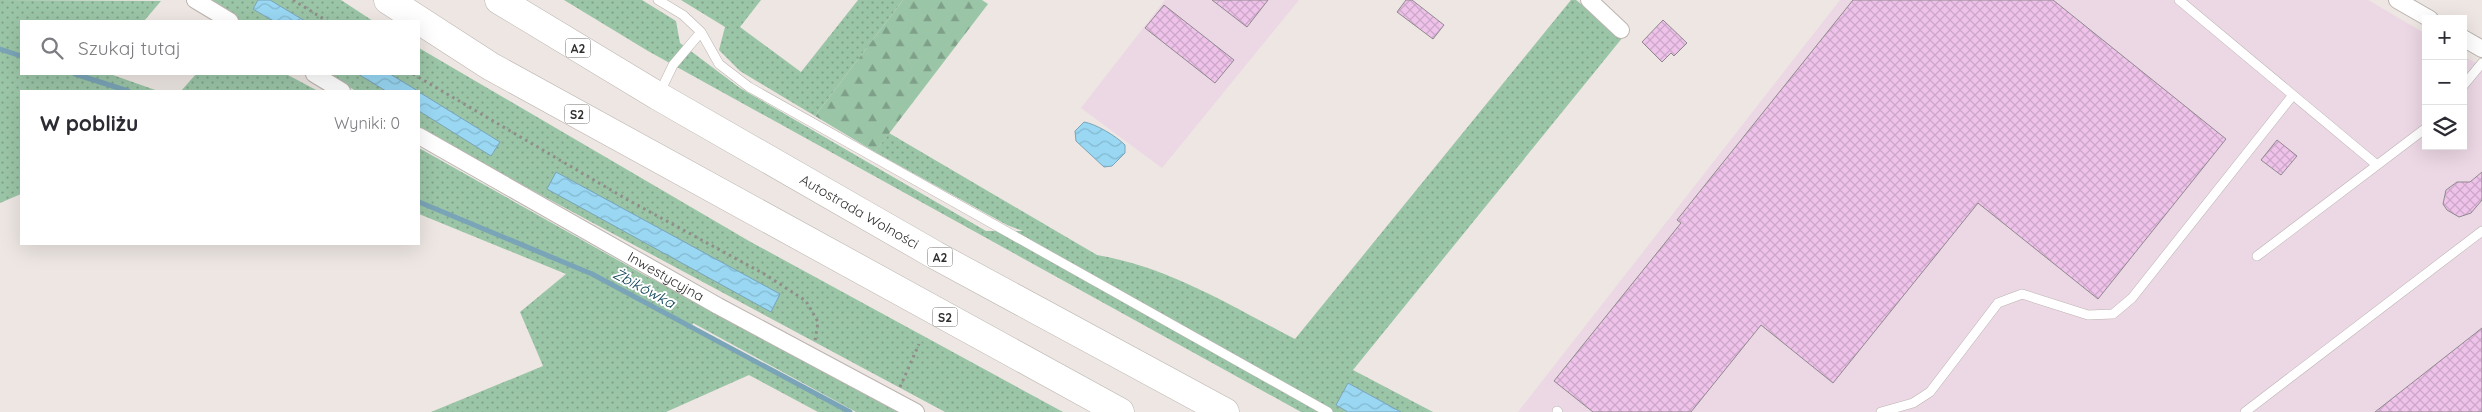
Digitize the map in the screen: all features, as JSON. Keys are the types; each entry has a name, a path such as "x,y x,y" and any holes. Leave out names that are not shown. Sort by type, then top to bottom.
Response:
{"highway":[{"name":"S2","path":"388,0 419,20"},
{"name":"Autostrada Wolności","path":"499,0 658,96 935,255 1225,412"},
{"name":"S2","path":"420,21 490,66 1120,412"}],"street":[{"path":"195,0 228,20"},
{"path":"1589,0 1621,30"},
{"path":"2397,0 2423,15"},
{"path":"2467,40 2482,49"},
{"path":"316,75 340,90"},
{"name":"Inwestycyjna","path":"420,137 718,306 916,412"}],"lane":[{"path":"658,0 683,15 701,32 719,64 749,87 1328,412"},
{"path":"2179,0 2377,164"},
{"path":"658,96 673,65 701,32"},
{"path":"2467,81 2482,63"},
{"path":"1881,412 1913,403 1930,392 1998,303 2022,294 2088,315 2113,314 2132,298 2293,94"},
{"path":"2257,256 2422,131"},
{"path":"2245,412 2482,231"}],"path":[{"path":"292,0 325,20"},
{"path":"415,75 628,200 766,275 798,295 806,301 818,322 815,341"},
{"path":"894,400 919,344"}],"shaded area":[{"path":"1165,0 1299,0 1162,168 1081,108"},
{"path":"1840,0 2368,0 2422,32 2422,150 2467,150 2467,58 2482,66 2482,412 1518,412"}],"green space":[{"path":"0,0 161,1 145,20 20,20 20,75 113,75 155,90 20,90 20,194 0,203"},
{"path":"208,0 258,0 253,9 271,20 237,20"},
{"path":"270,0 341,0 371,20 303,20"},
{"path":"564,0 642,0 676,21 680,43 740,88 986,231 1023,231 1007,225 875,152 889,133 1097,255 1124,261 1174,278 1223,301 1295,339 1571,0 1576,0 1623,37 1353,370 1433,412 1401,412 1348,383 1336,405 1348,412 1301,412 648,51"},
{"path":"681,0 761,0 740,27 801,72 858,0 903,0 815,116 740,71 719,50 725,27"},
{"path":"903,0 982,0 988,4 875,152 815,116"},
{"path":"420,49 749,241 1063,412 945,412 420,129 420,112 491,155 499,142 420,93 420,90 416,90 392,75 420,75"},
{"path":"195,75 288,75 316,90 182,90"},
{"path":"329,75 360,75 384,90 354,90"},
{"path":"420,149 646,276 714,308 899,412 856,412 693,323 691,329 847,412 818,412 749,375 666,412 431,412 543,366 520,312 566,274 420,214"}],"water":[{"path":"258,0 270,0 303,20 271,20 253,9"},
{"path":"360,75 392,75 416,90 384,90"},
{"path":"420,93 500,142 491,156 420,112"},
{"path":"1084,122 1106,131 1125,145 1125,153 1112,166 1104,167 1076,141 1075,131"},
{"path":"556,172 780,294 771,312 547,189"},
{"path":"1348,383 1401,412 1348,412 1336,405"}],"building":[{"path":"1212,0 1268,0 1247,27"},
{"path":"1406,0 1412,0 1444,25 1433,39 1397,12"},
{"path":"1853,0 2053,0 2226,139 2098,299 1978,203 1833,383 1761,325 1691,412 1593,412 1554,381 1681,223 1677,220"},
{"path":"1164,5 1234,60 1215,83 1145,28"},
{"path":"1663,20 1687,43 1674,56 1671,53 1662,62 1642,42"},
{"path":"2277,140 2297,156 2281,175 2261,160"},
{"path":"2482,172 2482,200 2471,213 2459,217 2447,210 2443,204 2446,190 2457,182 2470,182"},
{"path":"2482,328 2482,412 2375,412"}],"waterway":[{"name":"Żbikówka","path":"0,49 20,56"},
{"name":"Żbikówka","path":"78,75 125,90"},
{"name":"Żbikówka","path":"420,202 592,274 850,412"}]}
